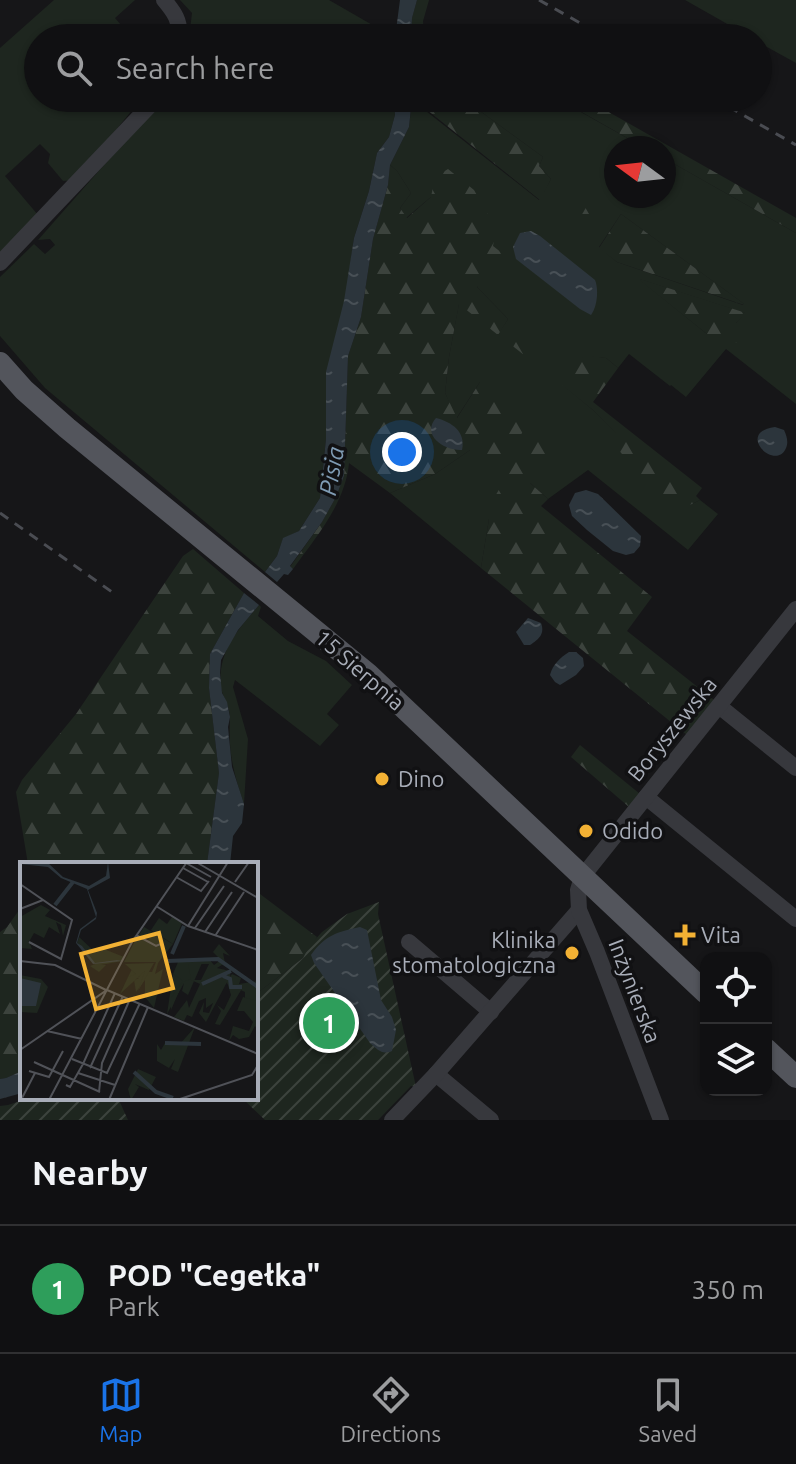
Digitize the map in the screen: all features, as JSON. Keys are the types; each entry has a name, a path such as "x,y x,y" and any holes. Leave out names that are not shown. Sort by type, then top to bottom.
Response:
{"main road":[{"name":"15 Sierpnia","path":"0,363 24,390 67,428 389,693 700,987"},
{"path":"772,1055 796,1077"}],"street":[{"path":"164,0 175,13 178,24"},
{"path":"0,263 144,112"},
{"name":"Boryszewska","path":"582,877 719,706 790,628 796,609"},
{"path":"719,706 796,768"},
{"path":"646,797 796,919"},
{"name":"Inżynierska","path":"582,877 578,890 579,910 661,1120"},
{"path":"392,1120 579,910"},
{"path":"409,942 491,1012"},
{"path":"436,1074 491,1120"}],"green space":[{"path":"54,0 135,0 115,18 120,24 27,24"},
{"path":"180,0 329,0 371,24 191,24 192,13"},
{"path":"417,0 429,0 423,24 412,24"},
{"path":"685,0 796,0 796,63 772,50 772,24 727,24"},
{"path":"24,27 24,112 131,112 75,180 63,181 48,163 50,154 40,144 5,176 38,215 0,253 0,48"},
{"path":"151,112 395,112 389,137 377,153 354,238 320,498 299,531 283,539 277,556 265,572 45,388 0,336 0,277 34,244 45,254 55,245 50,239 38,240"},
{"path":"411,112 427,112 539,200 551,179 539,166 543,157 481,112 581,112 624,136 604,136 604,208 676,208 676,165 796,233 796,404 726,349 686,397 629,354 618,368 606,358 584,356 563,385 593,410 690,505 700,500 718,514 688,550 588,470 548,499 530,483 489,519 481,568 390,493 435,474 470,450 480,382 456,419 445,393 459,303 498,334 508,319 477,287 493,246 431,197 406,218 400,208 411,193 390,165 409,127","holes":["621,214 743,305 617,262 599,247","639,279 745,313 736,323 707,334"]},
{"path":"430,112 481,112 543,157 539,166 551,179 540,200"},
{"path":"582,112 609,112 651,136 624,136"},
{"path":"676,150 796,218 796,233 676,165"},
{"path":"390,165 411,193 400,208 407,218 431,197 435,177 448,169 474,190 496,229 493,246 502,253 477,287 508,319 498,335 459,304 445,393 457,418 480,382 529,421 499,472 470,450 435,474 390,493 349,463 336,506 293,569 290,567 322,522 344,476 348,356 361,317 373,239 388,185"},
{"path":"594,194 604,201 604,208 611,208 592,241 574,228"},
{"path":"621,214 747,306 617,262 599,248"},
{"path":"637,278 746,313 736,323 761,341 755,348 707,334"},
{"path":"514,324 532,342 524,355 504,339"},
{"path":"584,355 606,358 618,368 593,402 702,488 696,496 700,500 690,505 675,504 638,474 614,444 616,433 562,385"},
{"path":"536,427 565,451 530,483 548,499 541,506 652,597 627,631 714,700 687,735 481,568 489,519 484,515"},
{"path":"193,549 244,593 210,654 209,688 219,773 207,862 28,862 16,792 22,780 76,714 183,556"},
{"path":"259,605 258,616 288,641 326,661 352,685 327,714 339,725 320,746 235,680 233,687 248,739 244,804 232,761 230,714 221,688 221,675 230,643"},
{"path":"580,745 640,794 629,807 571,757"},
{"path":"258,893 317,937 303,958 258,992"},
{"path":"379,902 378,914 416,1087 411,1086 378,1120 265,1120 244,1100 258,1100 258,992 303,958 322,932 347,914"},
{"path":"20,909 20,1072 0,1079 0,932"},
{"path":"23,1100 119,1100 128,1120 0,1120 0,1106"}],"water":[{"path":"400,0 417,0 412,24 397,24"},
{"name":"Pisia","path":"395,112 411,112 409,127 390,165 388,185 373,239 361,317 348,356 344,476 322,522 290,566 293,569 277,582 265,572 277,556 283,538 299,531 320,498 326,439 326,372 344,301 354,238 377,153 389,137"},
{"path":"531,231 595,280 597,298 591,315 516,259 513,247 520,233"},
{"path":"436,418 447,422 460,433 462,450 448,448 437,441 431,430"},
{"path":"775,427 784,430 787,442 780,455 773,456 761,448 758,436 764,430"},
{"path":"586,490 598,494 641,536 640,546 634,553 626,555 613,551 572,516 569,505 575,493"},
{"path":"244,593 259,605 238,630 221,660 220,673 222,693 230,717 232,767 244,804 242,823 233,836 230,862 207,862 219,773 209,688 210,654"},
{"path":"528,618 541,623 542,630 536,641 524,645 516,632"},
{"path":"569,652 576,652 583,658 584,666 560,685 550,675 557,662"},
{"path":"360,927 367,930 381,1000 396,1030 392,1051 389,1052 380,1051 370,1043 311,955 332,935"},
{"path":"20,1072 20,1094 0,1099 0,1079"}],"railway":[{"path":"539,0 582,24"},
{"path":"738,112 796,145"},
{"path":"0,513 112,592"}],"place":[{"name":"Dino","path":"382,779"},
{"name":"Odido","path":"586,831"},
{"name":"Vita","path":"685,935"},
{"name":"Klinika stomatologiczna","path":"572,953"},
{"name":"POD \"Cegełka\"","path":"329,1023"}]}
